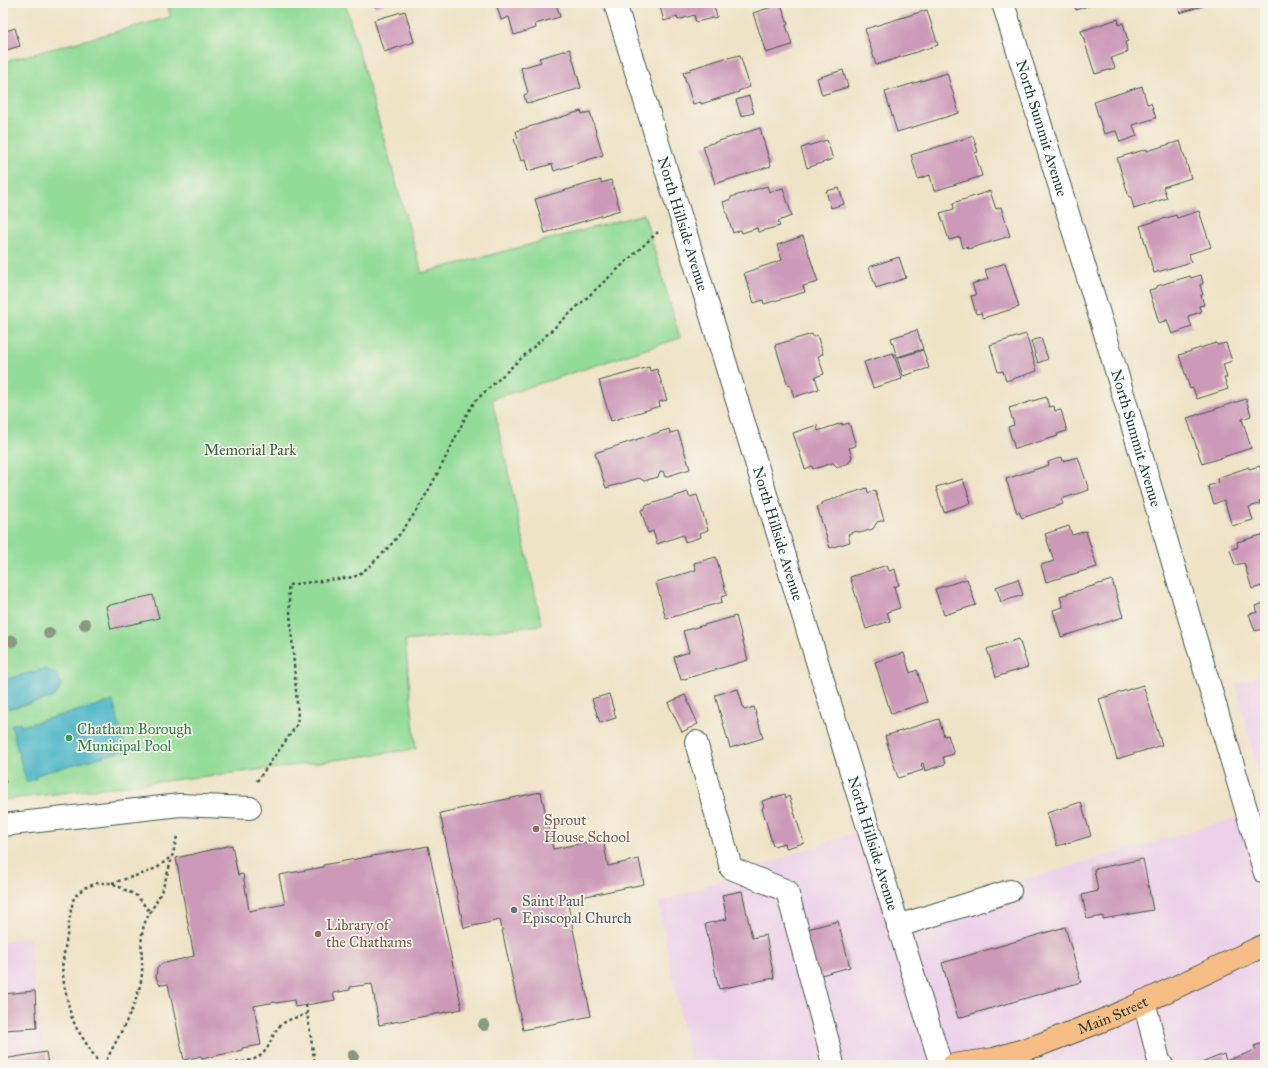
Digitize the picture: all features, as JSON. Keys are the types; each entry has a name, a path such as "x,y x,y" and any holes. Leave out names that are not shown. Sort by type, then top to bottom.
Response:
{"main road":[{"name":"Main Street","path":"953,1065 994,1062 1114,1016 1265,945"}],"street":[{"name":"North Hillside Avenue","path":"615,3 941,1065"},
{"name":"North Summit Avenue","path":"1003,3 1104,330 1265,874"},
{"path":"696,742 731,868 787,891 834,1065"},
{"path":"3,825 180,805 250,808"},
{"path":"898,926 1010,891"},
{"path":"1144,1001 1159,1061 1162,1065"}],"path":[{"path":"257,781 297,724 298,717 288,585 354,577 361,573 382,554 398,536 419,507 475,401 660,230"},
{"path":"104,1065 134,1004 142,975 142,942 144,926 160,894 173,856 177,836"},
{"path":"100,1065 77,1029 71,1016 66,997 62,967 74,897 84,888 97,883 112,883 145,873 158,867 173,856"},
{"path":"112,883 137,896 150,912"},
{"path":"306,1005 315,1065"},
{"path":"218,1065 251,1060 259,1057 270,1046 280,1025 307,1014"}],"shaded area":[{"path":"1265,673 1265,802 1236,684"},
{"path":"1265,809 1265,1065 614,1065 689,1060 658,903 868,827 905,915"},
{"path":"29,936 35,991 47,1065 3,1065 3,943"}],"green space":[{"name":"Memorial Park","path":"168,3 345,3 422,273 644,214 680,338 492,399 542,625 405,641 416,749 284,767 3,800 3,62 170,17"}],"water":[{"path":"44,669 51,671 59,678 61,685 57,694 52,698 8,709 3,691 3,680"},
{"name":"Chatham Borough Municipal Pool","path":"113,701 126,750 36,775 36,779 26,782 11,725 20,722 21,726"}],"building":[{"path":"374,3 386,3 375,7"},
{"path":"496,3 556,3 560,17 535,24 536,28 514,35 509,17 501,20"},
{"path":"659,3 713,3 717,17 696,22 694,15 678,20 677,17 664,21"},
{"path":"1074,3 1096,3 1076,10"},
{"path":"1177,3 1204,3 1205,5 1180,13"},
{"path":"781,4 788,24 786,25 792,45 766,53 753,13"},
{"path":"927,10 938,45 876,65 865,29"},
{"path":"405,11 414,42 384,52 374,20"},
{"path":"1118,19 1119,25 1123,23 1128,41 1125,42 1128,52 1111,58 1115,68 1095,74 1081,31"},
{"path":"15,28 20,46 3,51 3,32"},
{"path":"570,49 581,88 531,103 526,103 524,95 528,93 521,68 541,62 539,58"},
{"path":"740,55 750,87 701,104 701,102 693,104 683,72 728,57"},
{"path":"843,70 848,87 822,95 817,78"},
{"path":"947,73 959,113 897,132 885,92"},
{"path":"1142,86 1147,104 1151,103 1156,118 1133,125 1137,136 1120,142 1116,131 1104,134 1094,102"},
{"path":"749,96 754,113 741,116 736,100"},
{"path":"581,111 582,114 590,112 603,155 554,171 552,164 528,171 525,160 521,161 514,139 518,138 516,131"},
{"path":"760,128 771,166 715,184 703,146"},
{"path":"973,136 978,152 975,153 982,176 934,191 930,175 918,179 911,155"},
{"path":"827,140 833,159 807,168 801,148"},
{"path":"1180,141 1191,178 1163,187 1167,198 1134,209 1117,158"},
{"path":"601,180 601,183 611,180 620,210 545,233 535,199"},
{"path":"767,186 769,192 783,188 792,216 778,221 780,226 758,232 757,228 742,233 741,230 733,233 723,202 731,199 731,197"},
{"path":"839,188 844,204 831,208 826,191"},
{"path":"990,191 996,209 1001,207 1010,236 968,249 967,246 963,248 960,237 949,240 940,213 954,209 953,203"},
{"path":"1199,211 1211,247 1189,254 1191,262 1154,273 1140,226 1176,215 1177,218"},
{"path":"803,236 818,282 803,286 805,292 764,304 763,300 754,303 744,273 782,260 777,245"},
{"path":"899,257 906,278 876,288 869,267"},
{"path":"1005,263 1019,307 983,318 981,313 976,314 971,296 976,295 972,284 988,279 985,270"},
{"path":"1201,275 1203,283 1200,285 1203,295 1201,295 1204,305 1199,306 1201,312 1188,316 1192,327 1172,334 1167,320 1159,323 1149,290 1157,288 1157,286 1190,276 1191,278"},
{"path":"1265,294 1265,304 1262,295"},
{"path":"917,330 923,349 897,357 891,338"},
{"path":"812,334 813,337 817,335 823,354 818,356 824,374 815,377 819,389 794,397 790,385 788,386 775,345"},
{"path":"1026,334 1037,371 1006,381 1003,371 998,372 990,345"},
{"path":"1041,338 1048,359 1038,363 1031,341"},
{"path":"1216,343 1217,345 1226,343 1232,361 1223,364 1227,378 1224,378 1228,389 1197,399 1193,388 1190,389 1179,355"},
{"path":"923,350 929,368 903,376 897,358"},
{"path":"893,353 902,379 873,388 864,362"},
{"path":"649,367 650,371 657,369 667,400 659,402 660,406 611,421 599,381"},
{"path":"1046,397 1049,407 1054,406 1055,411 1061,410 1067,431 1057,434 1058,436 1015,449 1008,427 1014,425 1009,408"},
{"path":"1246,399 1251,416 1242,419 1251,448 1202,464 1187,418"},
{"path":"842,423 842,425 849,423 856,446 849,448 852,457 849,463 837,467 833,463 813,469 812,466 805,469 793,433 817,425 818,431"},
{"path":"669,429 670,433 678,431 690,469 665,477 663,471 660,472 658,477 644,481 639,478 606,488 595,453"},
{"path":"1062,457 1063,461 1078,457 1089,490 1061,499 1063,504 1022,518 1019,512 1017,513 1006,479 1049,465 1048,462"},
{"path":"1260,466 1265,483 1265,499 1259,501 1260,504 1249,507 1253,520 1232,526 1224,500 1214,504 1208,486 1218,483 1217,478 1249,467 1249,469"},
{"path":"963,479 971,503 944,512 936,487"},
{"path":"867,488 868,493 875,490 884,520 877,522 873,529 860,533 857,531 848,534 850,542 830,548 817,507 821,505 821,503"},
{"path":"688,492 689,497 697,495 708,530 700,533 701,537 685,542 683,535 657,544 653,531 648,533 641,510 646,508 645,506"},
{"path":"1069,526 1072,535 1086,531 1097,567 1046,582 1041,565 1054,561 1045,534"},
{"path":"1265,534 1265,585 1252,589 1244,563 1235,565 1230,550 1238,547 1237,542"},
{"path":"716,557 727,595 721,597 722,602 666,619 656,582 696,570 694,563"},
{"path":"887,565 889,571 895,569 899,585 894,587 900,608 887,612 890,621 866,629 850,577"},
{"path":"967,579 976,605 944,615 935,589"},
{"path":"1018,579 1023,595 1001,602 996,587"},
{"path":"1112,580 1123,617 1061,637 1053,610 1063,607 1060,596"},
{"path":"153,595 159,618 111,629 106,606"},
{"path":"1265,603 1265,635 1263,629 1255,631 1249,614 1258,612 1255,606"},
{"path":"736,616 748,660 681,680 674,657 689,652 683,631"},
{"path":"1019,639 1028,667 996,677 987,649"},
{"path":"904,653 910,673 917,670 927,702 891,714 875,662"},
{"path":"1143,685 1162,745 1117,759 1099,699"},
{"path":"738,689 744,710 754,707 763,738 730,748 715,695"},
{"path":"609,694 616,718 600,723 592,699"},
{"path":"685,695 698,724 682,732 668,703"},
{"path":"939,719 944,736 948,735 954,754 943,757 945,764 925,771 923,763 921,764 923,770 898,778 885,736"},
{"path":"3,772 6,783 3,783"},
{"name":"Saint Paul Episcopal Church","path":"541,792 553,849 603,839 608,866 639,859 644,884 567,900 591,1016 523,1030 500,920 464,928 440,813"},
{"path":"785,794 786,798 789,796 804,843 786,848 785,843 773,846 762,808 764,807 762,801"},
{"path":"1081,802 1091,836 1057,846 1047,813"},
{"name":"Library of the Chathams","path":"232,845 238,875 243,874 249,911 285,904 279,875 323,867 323,865 428,846 462,1009 379,1025 372,984 350,987 350,990 333,993 335,1000 295,1007 294,1000 254,1006 261,1045 242,1048 242,1050 202,1059 201,1056 184,1060 168,984 159,984 156,977 157,969 161,964 194,956 176,858"},
{"path":"1143,859 1153,910 1103,919 1103,916 1087,919 1082,895 1098,891 1094,869"},
{"path":"742,891 752,938 766,935 774,978 719,989 705,924 727,919 722,895"},
{"path":"838,921 850,967 817,976 804,930"},
{"path":"1065,927 1081,982 958,1018 942,963"},
{"path":"35,991 37,1028 3,1030 3,994"},
{"path":"1265,1042 1265,1065 1196,1065 1224,1054 1226,1061 1256,1050 1254,1046"},
{"path":"46,1052 48,1065 3,1065 3,1059"}],"place":[{"name":"Chatham Borough Municipal Pool","path":"69,738"},
{"name":"Sprout House School","path":"536,829"},
{"name":"Saint Paul Episcopal Church","path":"514,910"},
{"name":"Library of the Chathams","path":"318,934"}]}
